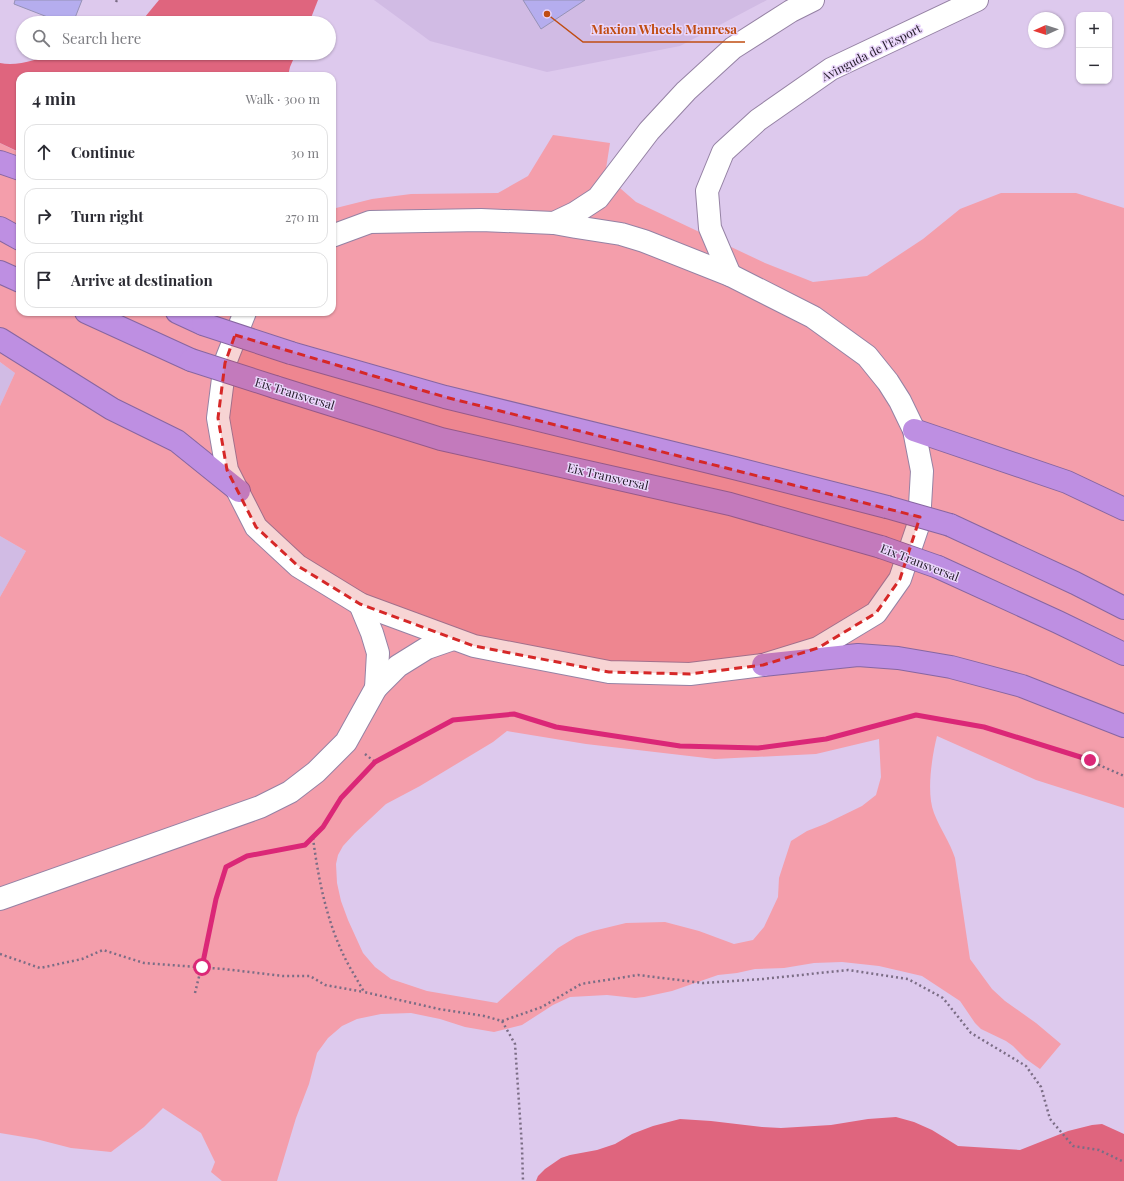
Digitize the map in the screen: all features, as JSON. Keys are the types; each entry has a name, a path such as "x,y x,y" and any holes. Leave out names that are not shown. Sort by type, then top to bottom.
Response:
{"highway":[{"path":"0,162 16,168"},
{"path":"0,228 16,237"},
{"path":"0,272 16,279"},
{"name":"Eix Transversal","path":"95,316 191,360 441,439 730,504 881,547 938,567 1124,654"},
{"path":"185,316 203,324 291,352 445,397 719,464 887,507 950,525 1075,583 1124,608"},
{"path":"0,339 112,409 177,441 238,491"},
{"path":"914,430 1067,482 1124,509"},
{"path":"764,665 858,655 898,658 951,667 1022,686 1124,726"}],"street":[{"path":"554,223 575,213 598,198 649,131 686,91 734,48 791,10 813,0"},
{"name":"Avinguda de l'Esport","path":"730,275 710,228 707,191 723,152 758,120 831,69 977,0"},
{"path":"243,316 225,363 218,418 227,470 256,527 298,566 360,604 474,646 609,672 690,674 764,665 818,648 876,613 900,579 919,523 922,471 914,430 900,401 888,382 867,356 813,316 730,275 644,241 554,223 481,220 370,222 336,235"},
{"path":"360,604 372,633 378,653 376,688"},
{"path":"0,899 260,807 290,792 316,772 346,742 376,688 398,666 427,648 453,639"}],"path":[{"path":"196,993 216,899 226,867 247,856 305,845 323,827 341,798 375,762 453,720 514,714 556,727 672,745 758,748 826,739 916,715 984,727 1090,760 1124,776"},
{"path":"313,838 317,869 328,912 343,954 364,992"},
{"path":"0,954 40,968 82,959 103,950 144,963 202,967 284,976 310,976 325,986 364,992 439,1009 484,1016 502,1021 542,1006 581,984 638,975 703,983 763,979 848,970 908,979 943,998 971,1033 1026,1066 1041,1087 1050,1119 1073,1146 1099,1150 1124,1162"},
{"path":"502,1021 515,1044 523,1181"}],"highlighted area":[{"path":"235,335 445,397 887,507 920,517 900,579 876,613 818,648 763,665 690,674 609,672 474,646 360,604 298,566 256,527 227,470 218,418 225,363"}],"shaded area":[{"path":"159,0 318,0 312,16 146,16"},
{"path":"374,0 767,0 680,46 547,72 430,41"},
{"path":"35,60 293,60 289,72 16,72 16,151 0,143 0,63 21,63"},
{"path":"553,135 610,143 605,175 636,202 765,263 813,282 867,276 923,239 960,209 1001,193 1076,193 1124,208 1124,808 1036,780 937,736 933,754 930,785 930,795 934,813 955,858 970,959 992,989 1005,1001 1036,1023 1061,1044 1040,1069 1006,1041 981,1029 960,1001 922,976 879,966 842,962 814,963 784,968 755,969 718,975 672,991 644,997 635,998 607,995 570,997 553,1005 522,1025 494,1032 465,1027 440,1019 411,1013 381,1014 357,1019 342,1026 328,1038 317,1053 309,1084 296,1118 277,1181 222,1181 211,1172 215,1162 201,1133 163,1108 144,1127 111,1152 71,1148 36,1139 0,1133 0,597 26,551 0,536 0,406 15,373 0,362 0,143 16,151 16,316 336,316 336,208 372,199 411,194 498,193 528,176","holes":["507,731 586,744 715,759 816,754 879,739 881,777 876,795 862,806 807,831 791,841 779,878 778,897 764,927 753,940 734,944 699,931 665,922 626,923 593,931 576,937 558,948 497,1003 427,991 391,979 375,967 363,953 348,920 341,901 337,883 336,864 338,855 343,846 386,804 420,786 493,742"]},
{"path":"0,362 15,373 0,406"},
{"path":"0,536 26,551 0,597"},
{"path":"896,1117 914,1122 932,1130 958,1146 1020,1150 1068,1131 1102,1124 1124,1134 1124,1181 536,1181 538,1176 545,1169 561,1158 597,1150 615,1144 632,1134 653,1126 680,1119 781,1128 831,1125 868,1119"}],"building":[{"path":"15,0 82,0 76,16 45,16 14,4"},
{"path":"523,0 585,0 541,29"}],"place":[{"name":"Maxion Wheels Manresa","path":"547,14"}],"route":[{"path":"202,967 208,944 216,899 226,867 247,856 305,845 323,827 341,798 375,762 453,720 514,714 556,727 680,746 758,748 826,739 916,715 984,727 1090,760"}]}
